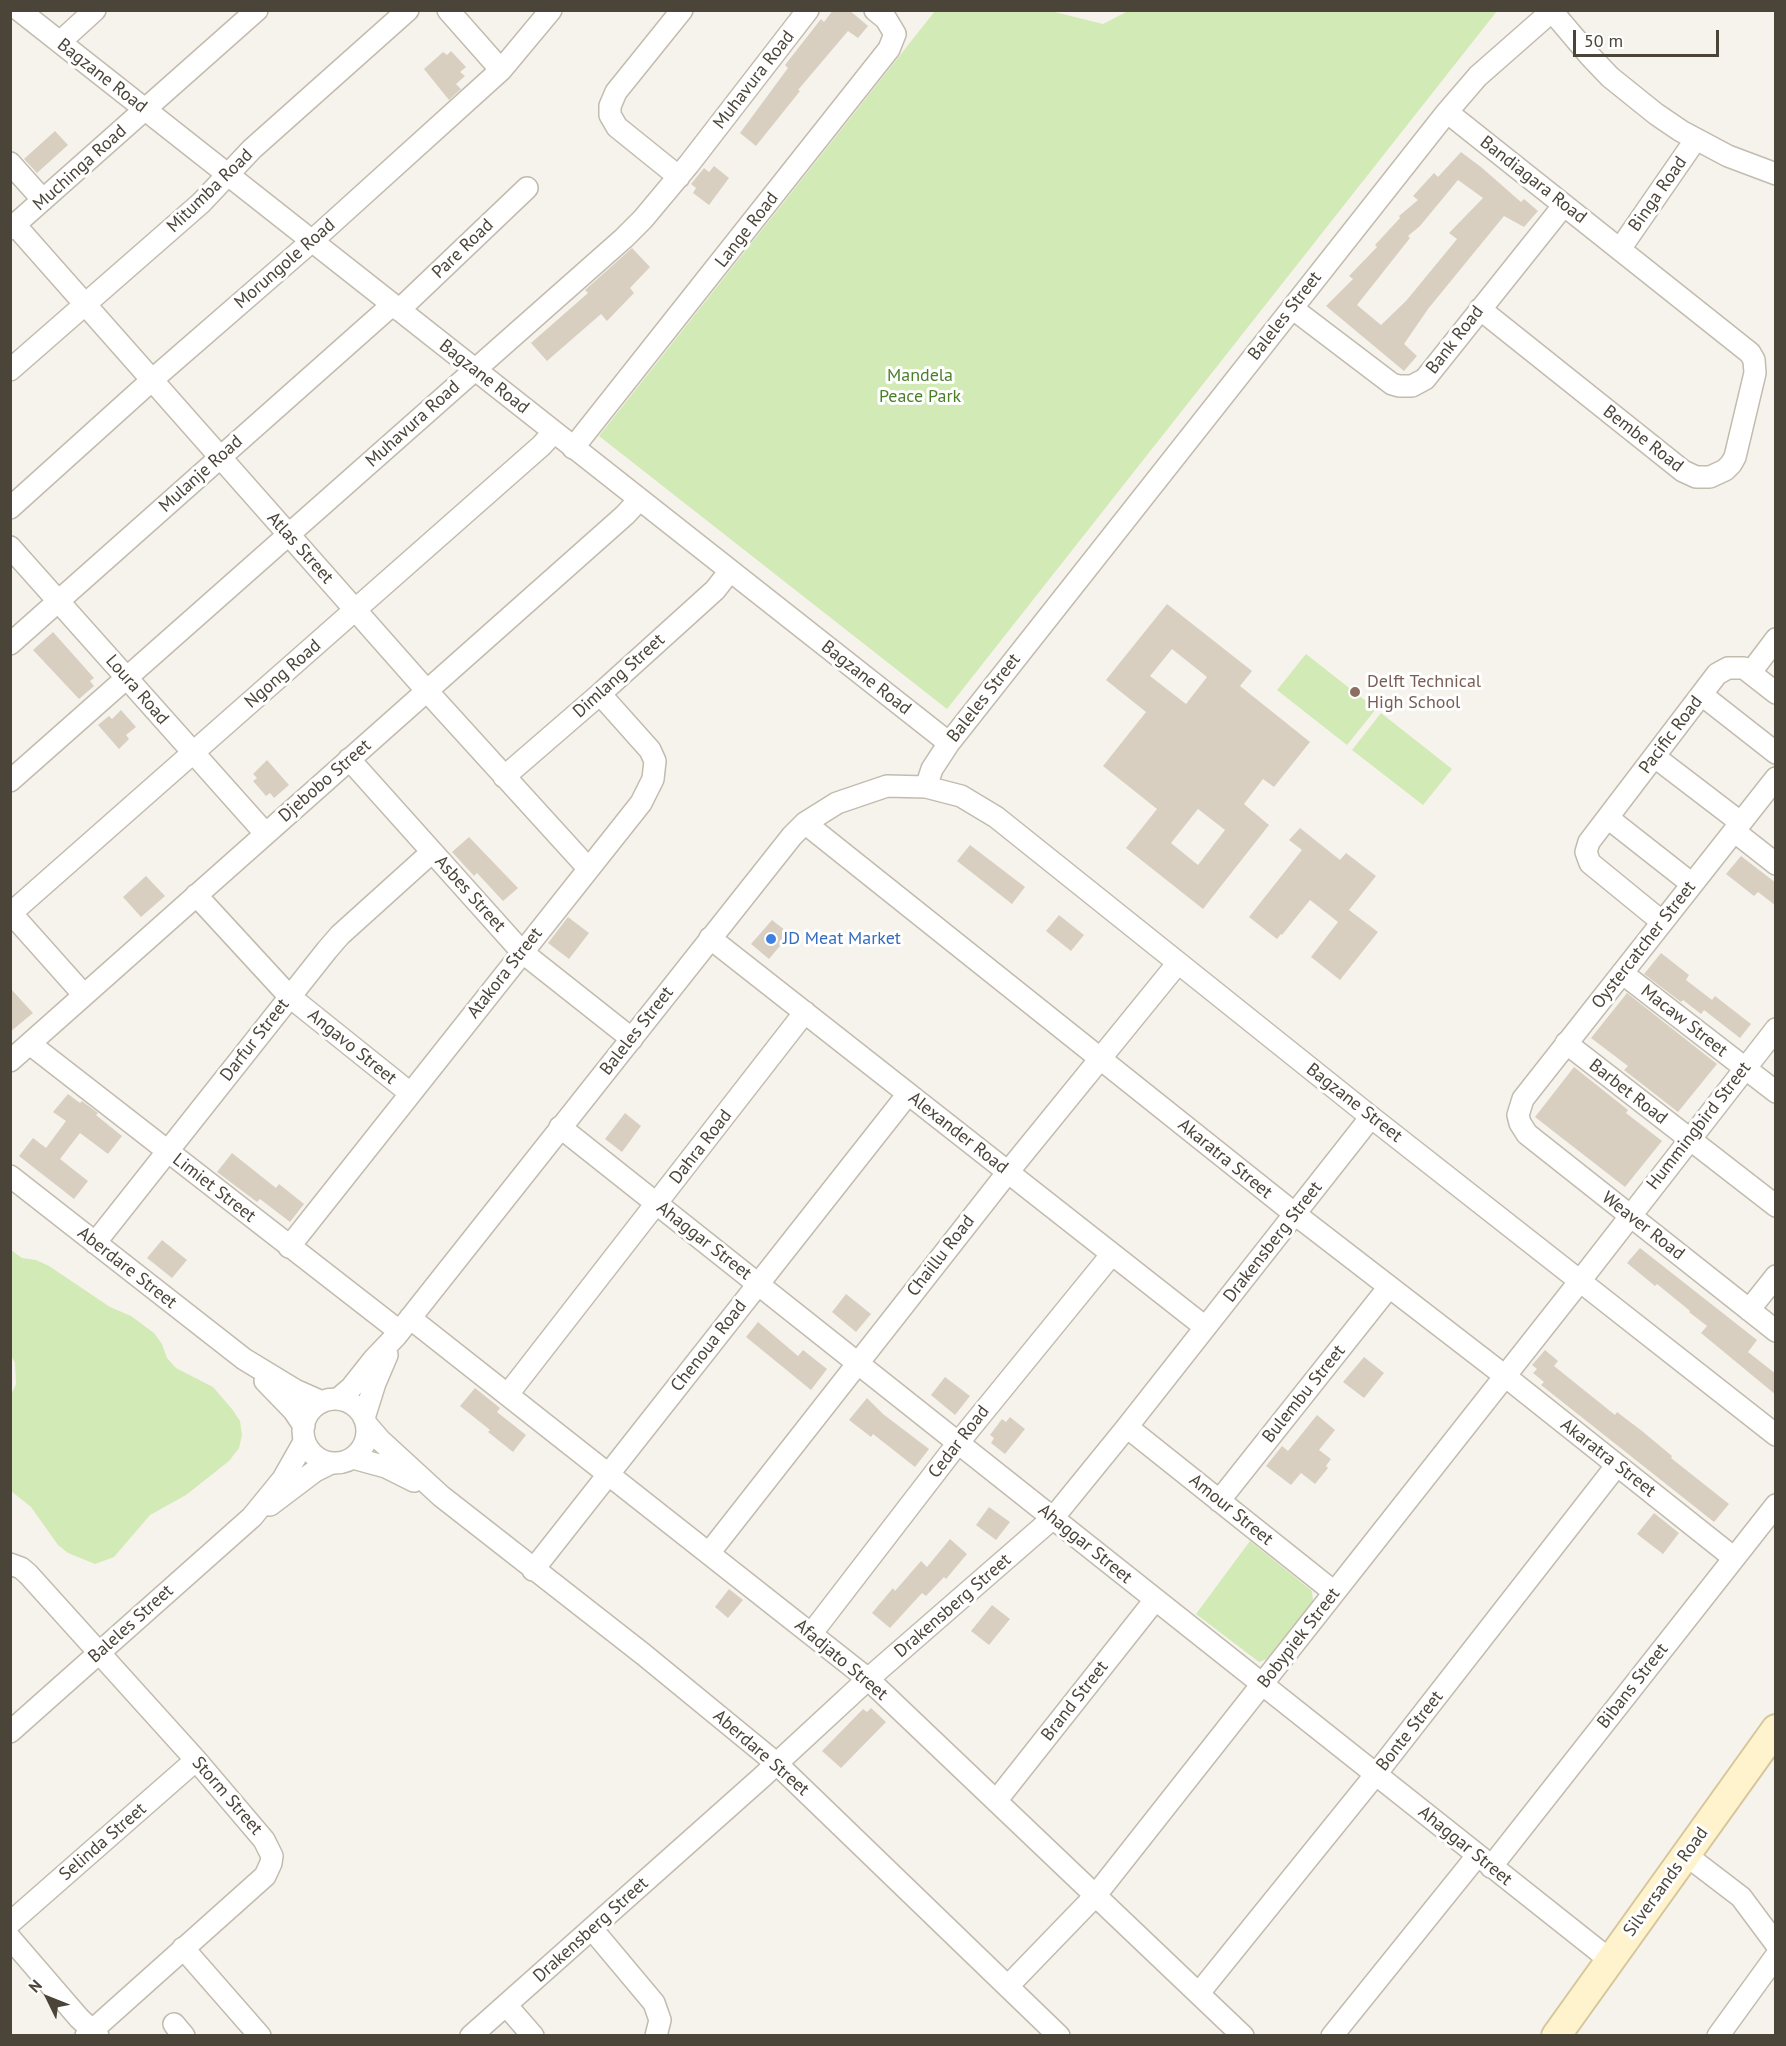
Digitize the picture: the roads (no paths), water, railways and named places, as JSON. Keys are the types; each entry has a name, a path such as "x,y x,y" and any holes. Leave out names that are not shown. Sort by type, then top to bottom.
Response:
{"street":[{"name":"Bagzane Road","path":"19,10 949,743"},
{"path":"60,42 95,10"},
{"name":"Muchinga Road","path":"13,227 257,10"},
{"name":"Mitumba Road","path":"10,370 201,203 252,150 408,10"},
{"path":"448,10 501,70"},
{"name":"Morungole Road","path":"10,508 501,70 551,10"},
{"path":"679,177 617,127 610,115 610,106 616,92 682,10"},
{"name":"Muhavura Road","path":"10,781 624,238 679,177 808,10"},
{"name":"Lange Road","path":"573,448 889,49 895,34 886,20 875,10"},
{"path":"1552,11 1590,56 1656,114 1696,140 1728,156 1776,174"},
{"name":"Baleles Street","path":"330,1401 351,1388 402,1328 792,836 805,823 837,803 887,786 926,787 932,769 949,743 1447,112 1487,68 1552,11"},
{"name":"Bandiagara Road","path":"1447,112 1620,249"},
{"name":"Binga Road","path":"1620,249 1696,140"},
{"path":"10,163 43,200"},
{"name":"Pare Road","path":"396,307 527,188"},
{"name":"Bank Road","path":"1292,308 1392,384 1406,387 1418,384 1425,379 1564,205"},
{"name":"Atlas Street","path":"13,227 588,868"},
{"name":"Bembe Road","path":"1480,309 1683,471 1703,478 1718,475 1735,457 1755,373 1754,360 1744,347 1620,249"},
{"name":"Mulanje Road","path":"10,644 220,457 396,307"},
{"name":"Ngong Road","path":"11,913 541,446 554,432"},
{"name":"Djebobo Street","path":"10,1061 625,515 639,500"},
{"name":"Loura Road","path":"10,547 265,833"},
{"name":"Dimlang Street","path":"504,777 715,590 729,571"},
{"path":"1776,639 1751,672 1776,693"},
{"name":"Pacific Road","path":"1661,921 1590,863 1586,852 1589,842 1722,670 1736,667 1751,672"},
{"name":"Atakora Street","path":"289,1247 640,803 653,779 655,761 650,750 600,694"},
{"path":"1702,695 1776,753"},
{"path":"1655,757 1737,827 1776,864"},
{"name":"Asbes Street","path":"349,759 522,952 632,1039"},
{"name":"Oystercatcher Street","path":"1518,1115 1522,1099 1776,778"},
{"name":"Bagzane Street","path":"926,787 961,796 996,817 1371,1117 1776,1435"},
{"path":"1608,818 1692,884"},
{"name":"Akaratra Street","path":"805,823 1294,1214 1734,1558"},
{"name":"Darfur Street","path":"95,1243 289,996 340,935 432,852"},
{"name":"Angavo Street","path":"196,895 289,996 410,1094"},
{"path":"11,913 84,995"},
{"name":"Alexander Road","path":"710,938 1205,1327"},
{"name":"Chaillu Road","path":"709,1553 1008,1172 1178,963"},
{"name":"Macaw Street","path":"1622,973 1776,1092"},
{"name":"Dahra Road","path":"508,1394 805,1012"},
{"name":"Hummingbird Street","path":"1580,1281 1776,1029"},
{"name":"Barbet Road","path":"1566,1043 1776,1206"},
{"name":"Limiet Street","path":"30,1044 289,1247 402,1328"},
{"name":"Chenoua Road","path":"533,1570 908,1094"},
{"name":"Weaver Road","path":"1518,1115 1527,1134 1776,1331"},
{"name":"Drakensberg Street","path":"471,2036 868,1679 1053,1518 1371,1117"},
{"name":"Ahaggar Street","path":"560,1127 1610,1960"},
{"name":"Aberdare Street","path":"10,1176 244,1359 295,1390 330,1401"},
{"name":"Cedar Road","path":"811,1634 958,1443 1112,1254"},
{"path":"1749,1310 1776,1276"},
{"name":"Bobypiek Street","path":"1008,1986 1095,1896 1580,1281"},
{"name":"Bulembu Street","path":"1219,1501 1389,1287"},
{"name":"Baleles Street","path":"365,1422 381,1368 402,1328"},
{"name":"Afadjato Street","path":"402,1328 508,1394 868,1679 1243,2036"},
{"name":"Aberdare Street","path":"244,1359 285,1401 304,1434"},
{"path":"330,1401 357,1407 365,1422 367,1436 364,1446 353,1458 338,1464 317,1459 310,1451 304,1434 310,1412 330,1401"},
{"name":"Aberdare Street","path":"365,1422 380,1440 441,1496 643,1654 776,1763 1059,2036"},
{"name":"Amour Street","path":"1127,1427 1334,1592"},
{"name":"Baleles Street","path":"252,1517 283,1479 304,1434"},
{"name":"Aberdare Street","path":"353,1458 386,1467 441,1496"},
{"name":"Baleles Street","path":"10,1732 252,1517 287,1494 315,1471 331,1463"},
{"name":"Bonte Street","path":"1199,1993 1376,1774 1617,1465"},
{"name":"Bibans Street","path":"1332,2036 1484,1861 1776,1505"},
{"name":"Storm Street","path":"10,1564 21,1568 28,1574 99,1652 196,1760 264,1840 270,1851 271,1863 265,1876 183,1948 92,2034"},
{"name":"Brand Street","path":"996,1801 1155,1600"},
{"name":"Silversands Road","path":"1556,2036 1776,1729"},
{"name":"Selinda Street","path":"10,1923 196,1760"},
{"path":"1686,1855 1741,1897 1776,1944"},
{"path":"592,1929 654,2003 660,2020 656,2036"},
{"path":"10,1938 92,2034"},
{"path":"183,1948 260,2036"},
{"path":"1718,2036 1776,1956"},
{"path":"506,2005 533,2036"}],"place":[{"name":"Delft Technical High School","path":"1355,692"},
{"name":"JD Meat Market","path":"771,939"}],"park label":[{"name":"Mandela Peace Park","path":"920,386"}]}
